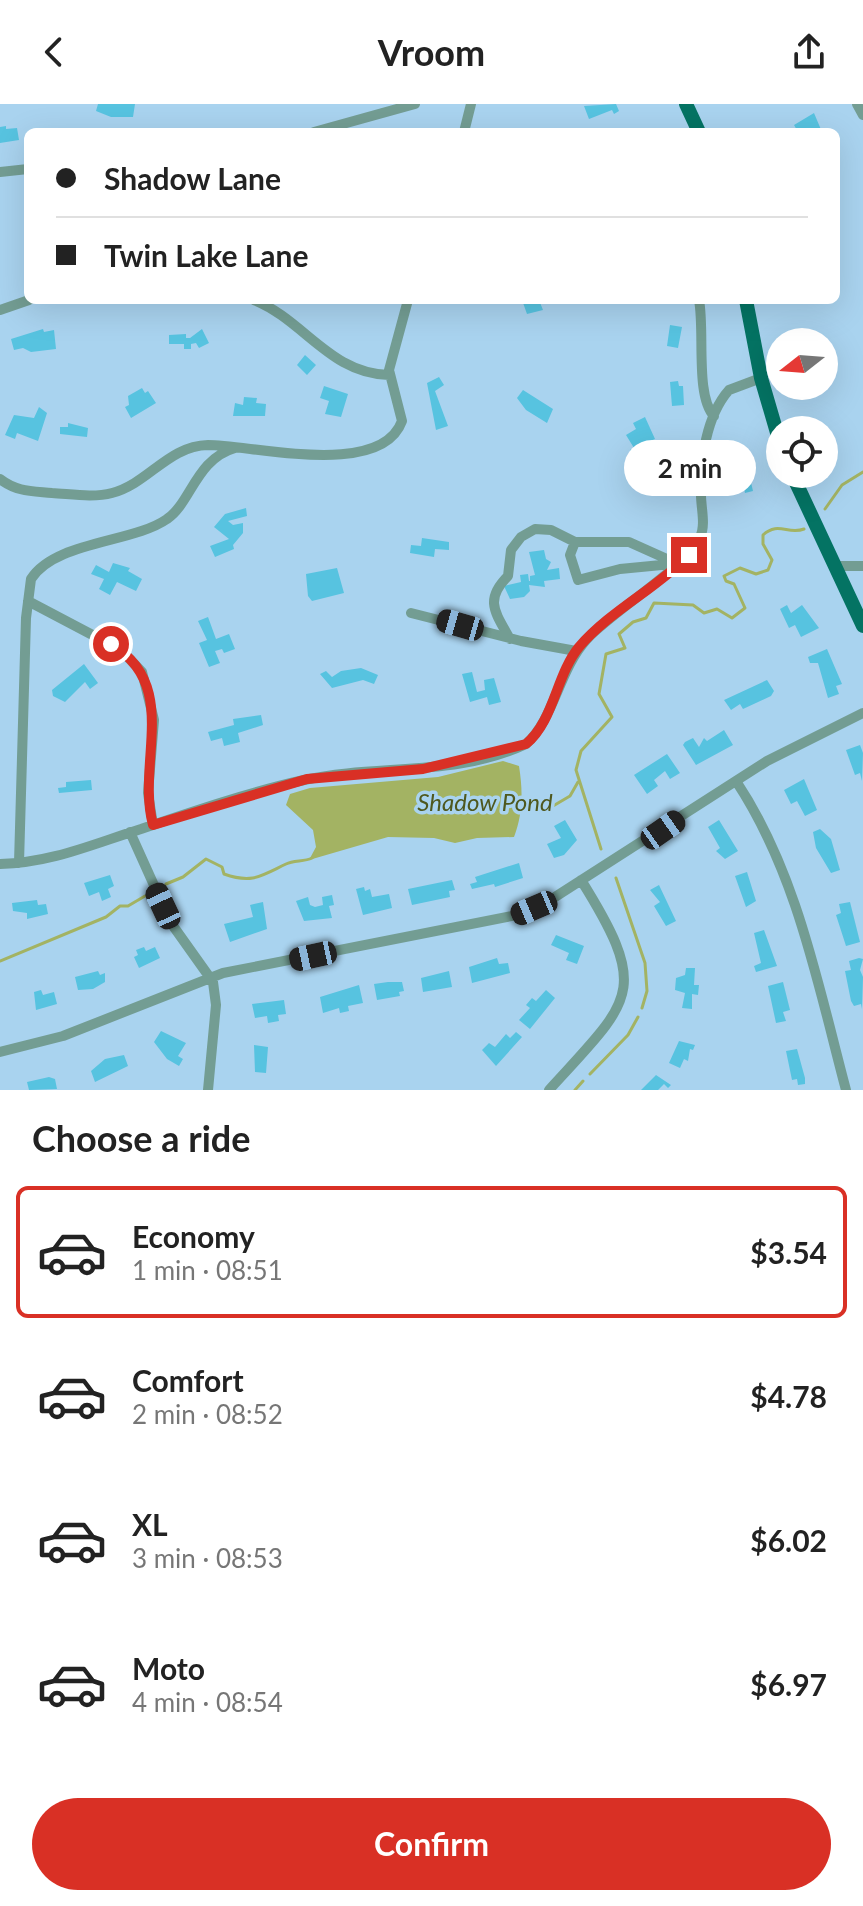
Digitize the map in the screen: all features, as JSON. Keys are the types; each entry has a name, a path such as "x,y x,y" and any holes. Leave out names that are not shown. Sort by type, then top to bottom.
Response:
{"main road":[{"path":"686,104 697,128"},
{"path":"747,304 761,378 772,416"},
{"path":"799,488 863,626"}],"street":[{"path":"328,128 415,104"},
{"path":"465,128 471,104"},
{"path":"857,104 863,115"},
{"path":"0,172 24,169"},
{"path":"0,310 24,302"},
{"path":"262,304 346,366 389,375"},
{"path":"0,479 16,489 30,492 110,493 135,483 182,449 210,445 315,458 348,453 386,440 400,429 403,416 389,375 407,304"},
{"path":"700,304 703,332 703,399 714,416"},
{"path":"0,864 77,852 130,832 307,779 423,769 519,748 535,735 576,651 619,610 678,564 701,535 702,462 714,416 729,390 761,378"},
{"path":"19,863 31,579 41,568 110,538 164,521 176,512 197,476 228,450 237,447"},
{"path":"510,639 492,601 495,590 508,576 511,550 521,537 535,529 551,530 575,542 629,542 678,564"},
{"path":"575,542 570,555 572,570 578,580 620,569 678,564"},
{"path":"835,566 863,566"},
{"path":"28,601 121,650 142,672 154,720 148,793 153,825"},
{"path":"411,613 510,639 576,651"},
{"path":"0,1052 63,1036 211,976 486,923 534,908 804,740 863,713"},
{"path":"736,781 760,817 779,857 846,1090"},
{"path":"130,832 171,923 211,976 216,1005 208,1090"},
{"path":"549,1090 614,1014 625,982 624,964 615,938 581,880"}],"water":[{"name":"Shadow Pond","path":"503,761 519,766 521,802 514,837 477,838 455,843 434,838 388,837 309,860 316,847 313,830 286,805 290,794 310,788 438,777"}],"building":[{"path":"98,104 135,104 133,117 111,117 96,111"},
{"path":"616,104 619,111 614,114 612,110 589,119 584,106"},
{"path":"814,113 820,128 796,128 794,125"},
{"path":"6,126 6,129 17,128 19,140 0,143 0,127"},
{"path":"523,304 541,304 543,310 527,314"},
{"path":"670,325 682,327 678,348 667,346"},
{"path":"43,329 44,332 54,330 56,349 31,352 23,348 14,350 11,339"},
{"path":"202,329 209,343 199,348 196,343 191,344 191,349 184,349 184,344 169,344 169,335 186,334 186,338 190,338"},
{"path":"305,355 316,365 307,375 297,365"},
{"path":"439,377 444,385 435,391 448,426 436,430 427,383"},
{"path":"678,381 679,386 683,386 684,405 672,406 670,382"},
{"path":"324,386 348,394 341,417 325,414 329,401 320,398"},
{"path":"142,388 156,403 131,418 125,407 129,405 128,396"},
{"path":"523,390 553,409 547,423 526,410 517,398"},
{"path":"244,397 257,398 256,403 266,404 265,416 233,416 235,403 243,405"},
{"path":"39,407 47,413 38,441 17,433 15,439 5,435 14,415 34,418"},
{"path":"645,417 655,439 638,446 644,456 635,461 630,450 634,448 626,435 636,429 633,423"},
{"path":"68,423 88,428 87,437 60,434 60,427 68,427"},
{"path":"742,472 743,476 749,474 753,491 745,493 744,488 721,496 718,485 732,480 731,474"},
{"path":"246,508 247,516 228,521 233,525 243,523 243,533 233,545 234,549 215,557 210,546 229,539 214,527 225,514"},
{"path":"422,538 449,542 449,550 435,549 434,557 410,553 411,545 421,546"},
{"path":"544,550 546,559 551,562 547,570 559,568 560,579 544,581 545,587 529,585 530,591 524,597 510,599 504,586 521,582 520,575 528,574 530,581 530,576 535,575 529,552"},
{"path":"113,563 130,568 128,571 142,579 136,591 117,582 110,595 99,589 104,579 91,574 96,565 109,572"},
{"path":"337,568 344,593 312,601 308,596 306,574"},
{"path":"787,605 791,613 802,605 819,628 801,637 795,625 789,628 780,609"},
{"path":"208,617 216,639 229,634 235,649 224,653 222,649 215,651 220,663 209,667 199,643 207,640 198,621"},
{"path":"827,649 842,684 836,686 839,694 828,698 818,663 810,663 808,657"},
{"path":"84,664 98,683 90,689 85,682 65,702 53,696 52,690"},
{"path":"361,668 378,675 374,684 363,680 332,688 320,674 326,671 332,677 341,671"},
{"path":"472,672 477,692 485,690 484,680 494,678 501,702 489,705 487,697 470,702 462,674"},
{"path":"767,680 774,691 771,696 743,709 740,704 731,710 724,700"},
{"path":"261,715 263,725 238,733 240,742 224,746 222,738 211,741 208,732 234,725 233,719"},
{"path":"724,730 733,745 696,765 683,745 685,742 693,738 699,747 704,738 707,741"},
{"path":"860,745 863,753 862,781 860,773 855,775 846,750"},
{"path":"667,754 680,773 670,779 665,771 654,780 658,786 647,794 634,775"},
{"path":"804,779 817,810 805,816 797,801 791,804 784,790"},
{"path":"91,780 92,790 59,793 58,788 66,787 66,782"},
{"path":"565,820 577,840 564,855 554,858 547,844 561,838 554,826"},
{"path":"719,820 738,851 725,859 716,851 720,848 708,827"},
{"path":"820,829 831,839 840,870 831,873 816,848 813,832"},
{"path":"519,863 523,878 495,887 494,884 472,889 470,884 477,882 475,877"},
{"path":"747,872 756,901 746,907 735,876"},
{"path":"110,875 114,886 108,889 111,897 102,901 99,892 89,896 84,883"},
{"path":"452,880 455,890 449,891 450,897 412,905 408,889"},
{"path":"659,885 676,921 666,926 654,906 660,902 650,890"},
{"path":"364,887 365,891 370,889 372,897 389,894 392,908 363,915 356,889"},
{"path":"332,895 334,905 329,906 332,918 304,921 296,901 308,897 310,905 315,907 323,905 322,897"},
{"path":"37,900 38,905 46,904 48,914 27,919 27,913 13,911 12,903"},
{"path":"263,902 267,929 230,942 224,924 253,917 250,905"},
{"path":"850,902 860,942 846,946 836,915 841,913 839,904"},
{"path":"764,930 777,966 756,972 754,966 761,963 754,933"},
{"path":"556,935 584,946 577,964 566,960 569,953 551,945"},
{"path":"144,947 146,951 155,947 160,958 139,968 134,957 138,955 136,950"},
{"path":"497,958 499,964 508,963 510,973 472,983 469,967"},
{"path":"863,959 860,970 863,977 862,1009 861,1004 854,1006 851,1001 845,971 851,970 849,961"},
{"path":"686,968 695,968 694,985 699,985 698,995 692,994 692,1009 682,1008 685,993 675,990 676,978 685,975"},
{"path":"98,971 100,975 105,973 105,982 93,989 78,990 75,977"},
{"path":"449,971 452,987 423,992 421,978"},
{"path":"402,982 404,991 399,992 400,996 377,1000 374,984"},
{"path":"783,982 790,1010 783,1012 786,1021 776,1023 768,986"},
{"path":"359,985 363,1003 348,1006 349,1011 340,1013 339,1008 323,1013 320,997"},
{"path":"41,990 43,995 54,992 57,1004 36,1010 34,992"},
{"path":"546,990 555,998 530,1029 519,1020 530,1008 526,1005 532,998 536,1001"},
{"path":"284,1000 286,1014 278,1015 279,1021 268,1023 267,1016 255,1018 252,1004"},
{"path":"161,1031 186,1043 178,1056 183,1059 179,1066 167,1059 154,1042"},
{"path":"516,1032 522,1037 496,1066 482,1050 489,1043 495,1047 506,1034 510,1038"},
{"path":"679,1041 695,1045 693,1050 690,1049 688,1061 684,1059 680,1068 669,1063"},
{"path":"254,1045 268,1047 266,1073 255,1072"},
{"path":"797,1049 805,1078 805,1084 798,1085 797,1079 792,1080 786,1051"},
{"path":"124,1055 128,1066 95,1082 91,1071 105,1059"},
{"path":"656,1075 671,1085 668,1088 664,1084 658,1090 641,1090"},
{"path":"49,1077 55,1079 57,1089 29,1090 27,1082"}],"waterway":[{"path":"825,509 842,485 863,472"},
{"path":"601,849 576,770 581,751 612,717 599,694 606,654 625,648 619,634 633,622 646,618 654,603 693,605 704,613 717,609 732,618 745,608 734,584 726,581 724,576 740,568 756,574 768,570 772,560 763,544 763,535 773,529 804,529"},
{"path":"553,806 570,796 578,782"},
{"path":"532,810 545,809"},
{"path":"166,884 183,877 206,859 222,867 224,874 249,878 312,858"},
{"path":"616,878 645,963 647,991 642,1008"},
{"path":"0,961 106,917 120,906 128,906 145,896"},
{"path":"590,1074 628,1035 638,1017"},
{"path":"575,1090 583,1081"}],"route":[{"path":"111,644 142,672 151,702 154,733 148,793 153,825 307,779 423,769 519,748 531,740 542,723 571,658 590,635 689,555"}]}
